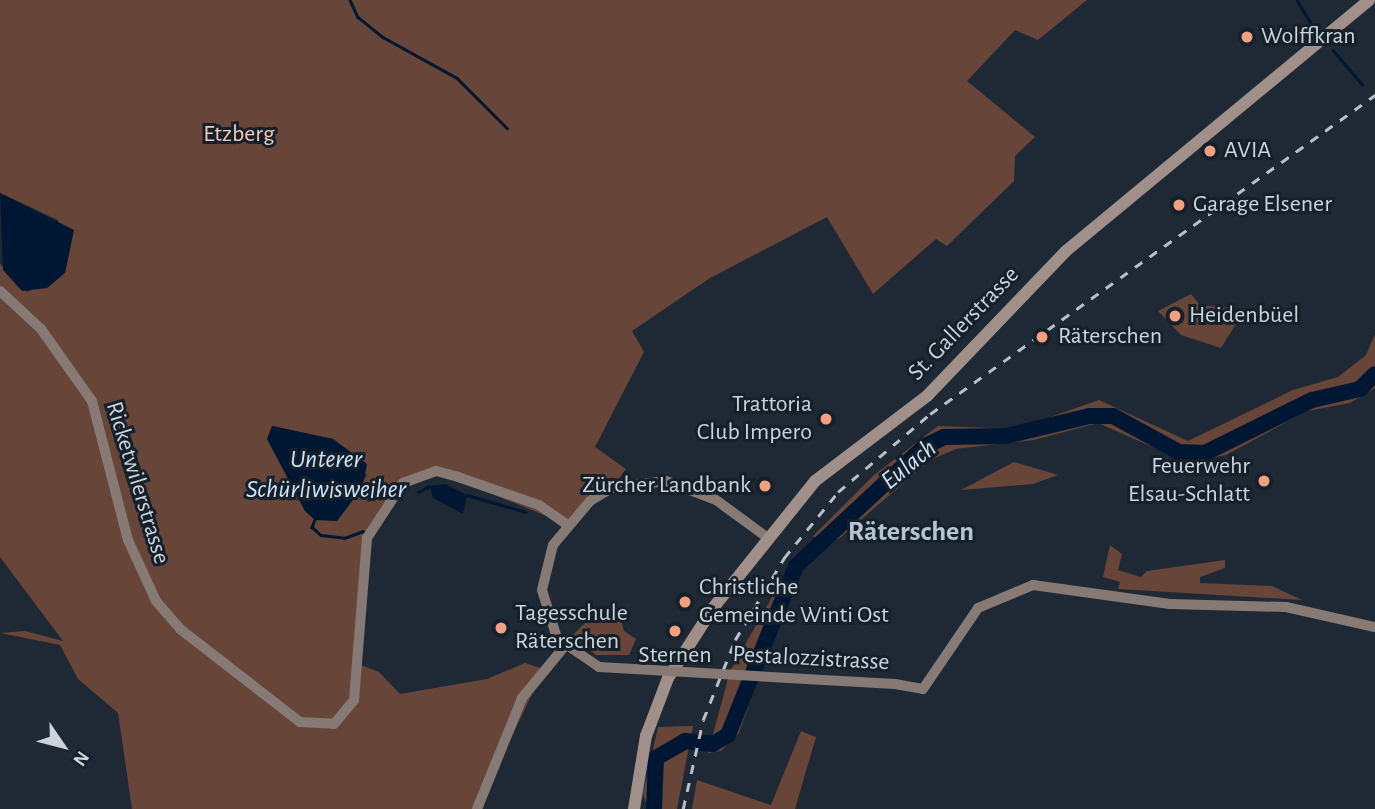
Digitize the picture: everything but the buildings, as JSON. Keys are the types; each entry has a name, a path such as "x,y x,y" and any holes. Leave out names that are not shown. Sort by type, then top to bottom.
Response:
{"main road":[{"name":"St. Gallerstrasse","path":"634,809 646,736 668,678 768,538 815,481 947,378 1066,251 1369,0"},
{"name":"Ricketwilerstrasse","path":"0,291 41,329 92,401 128,540 156,601 180,629 300,722 334,724 354,700 367,538 403,483 436,471 539,505 566,524"},
{"path":"477,809 522,698 564,647 550,626 542,590 547,561 566,524 612,488 666,481 716,500 768,538"},
{"name":"Pestalozzistrasse","path":"564,647 599,667 895,684 923,690 978,608 1033,585 1170,604 1286,607 1375,627"}],"green space":[{"name":"Etzberg","path":"0,0 1087,0 1038,40 1015,30 967,81 1035,137 1015,156 1014,181 947,246 936,239 873,294 827,217 710,278 632,331 644,352 595,447 626,469 612,488 566,524 436,471 403,483 367,538 358,664 379,672 400,694 487,679 525,663 544,669 477,809 132,809 118,713 78,679 60,645 0,633 25,631 63,641 0,557 0,264 27,292 60,277 58,220 0,193","holes":["272,426 333,439 367,475 337,521"]},
{"path":"1191,294 1200,305 1229,308 1237,322 1221,348 1181,335 1158,311"},
{"path":"1375,334 1375,388 1350,403 1307,411 1226,455 1187,462 1098,423 1034,440 956,449 930,460 841,537 826,545 813,536 874,475 938,426 1016,429 1099,400 1188,441 1293,390 1338,377 1366,355"},
{"path":"1014,462 1058,475 1033,484 961,490"},
{"path":"1110,545 1122,554 1118,570 1141,577 1147,571 1225,560 1225,568 1200,577 1200,583 1272,586 1302,600 1118,589 1120,582 1103,577"},
{"path":"788,569 796,574 739,733 721,751 708,753 730,671"},
{"path":"618,609 624,631 636,639 629,655 596,655 571,637 589,619"},
{"path":"693,726 677,809 648,809 643,794 658,727"},
{"path":"801,731 816,737 795,809 692,809 697,780 771,805"}],"water":[{"path":"0,193 74,230 65,273 47,288 22,291 3,270"},
{"name":"Unterer Schürliwisweiher","path":"272,426 333,439 367,464 362,488 337,521 315,520 305,511 267,439"},
{"path":"445,484 467,495 463,514 433,498 430,486"}],"waterway":[{"path":"350,0 358,17 383,37 457,78 507,128"},
{"path":"1297,0 1310,22"},
{"path":"1333,50 1362,84"},
{"name":"Eulach","path":"654,809 656,758 685,741 713,744 728,735 796,566 925,446 944,437 1006,436 1089,416 1113,416 1179,452 1205,453 1312,400 1360,389 1375,374"},
{"path":"418,492 430,486"},
{"path":"467,495 526,512"},
{"path":"315,520 312,527 321,535 344,538 363,531"},
{"name":"Eulach","path":"805,550 810,550"}],"railway":[{"path":"683,809 703,720 735,640 784,558 838,492 930,414 1375,95"}],"place":[{"name":"Wolffkran","path":"1247,37"},
{"name":"AVIA","path":"1210,151"},
{"name":"Garage Elsener","path":"1179,205"},
{"name":"Heidenbüel","path":"1175,316"},
{"name":"Räterschen","path":"1042,337"},
{"name":"Trattoria Club Impero","path":"826,419"},
{"name":"Feuerwehr Elsau-Schlatt","path":"1264,481"},
{"name":"Zürcher Landbank","path":"765,486"},
{"name":"Christliche Gemeinde Winti Ost","path":"685,602"},
{"name":"Tagesschule Räterschen","path":"501,628"},
{"name":"Sternen","path":"675,631"}],"district":[{"name":"Räterschen","path":"911,532"}]}
